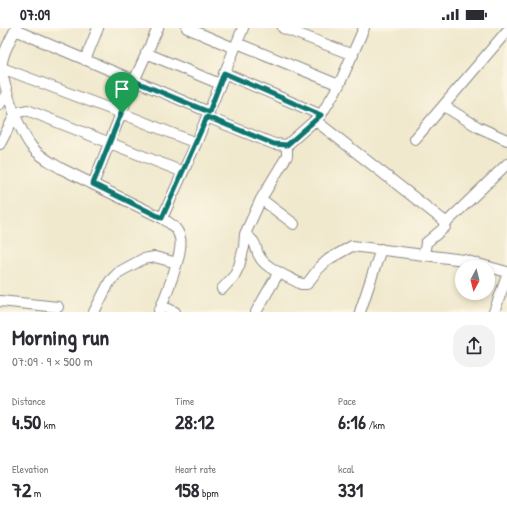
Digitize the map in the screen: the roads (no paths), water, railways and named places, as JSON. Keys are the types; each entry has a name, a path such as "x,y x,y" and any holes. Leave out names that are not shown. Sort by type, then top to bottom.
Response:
{"street":[{"path":"85,60 98,28"},
{"path":"93,184 134,81 158,28"},
{"path":"187,28 339,86"},
{"path":"162,218 196,143 244,28"},
{"path":"283,28 353,55"},
{"path":"174,312 161,309 180,250 180,238 174,226 162,218 46,159 32,148 24,134 3,82 2,68 5,51 15,29 274,144 287,145 319,118 339,86 364,28"},
{"path":"415,139 507,31"},
{"path":"146,53 220,84"},
{"path":"2,68 122,113 196,143"},
{"path":"224,73 319,118 350,146 446,223"},
{"path":"0,104 7,93"},
{"path":"444,106 478,127 507,140"},
{"path":"0,144 16,113 27,110 183,172"},
{"path":"222,289 234,276 239,266 244,247 245,234 261,199 287,156 287,145"},
{"path":"424,255 426,243 443,230 446,223 507,164"},
{"path":"261,199 294,224"},
{"path":"245,234 255,241 262,259 279,272 301,284 307,284 319,268 329,259 345,248 352,246 464,260 507,272"},
{"path":"360,312 381,249"},
{"path":"94,312 110,281 129,267 143,259 155,257 177,263"},
{"path":"256,312 279,272"},
{"path":"494,312 507,276"},
{"path":"0,301 58,307"}]}
